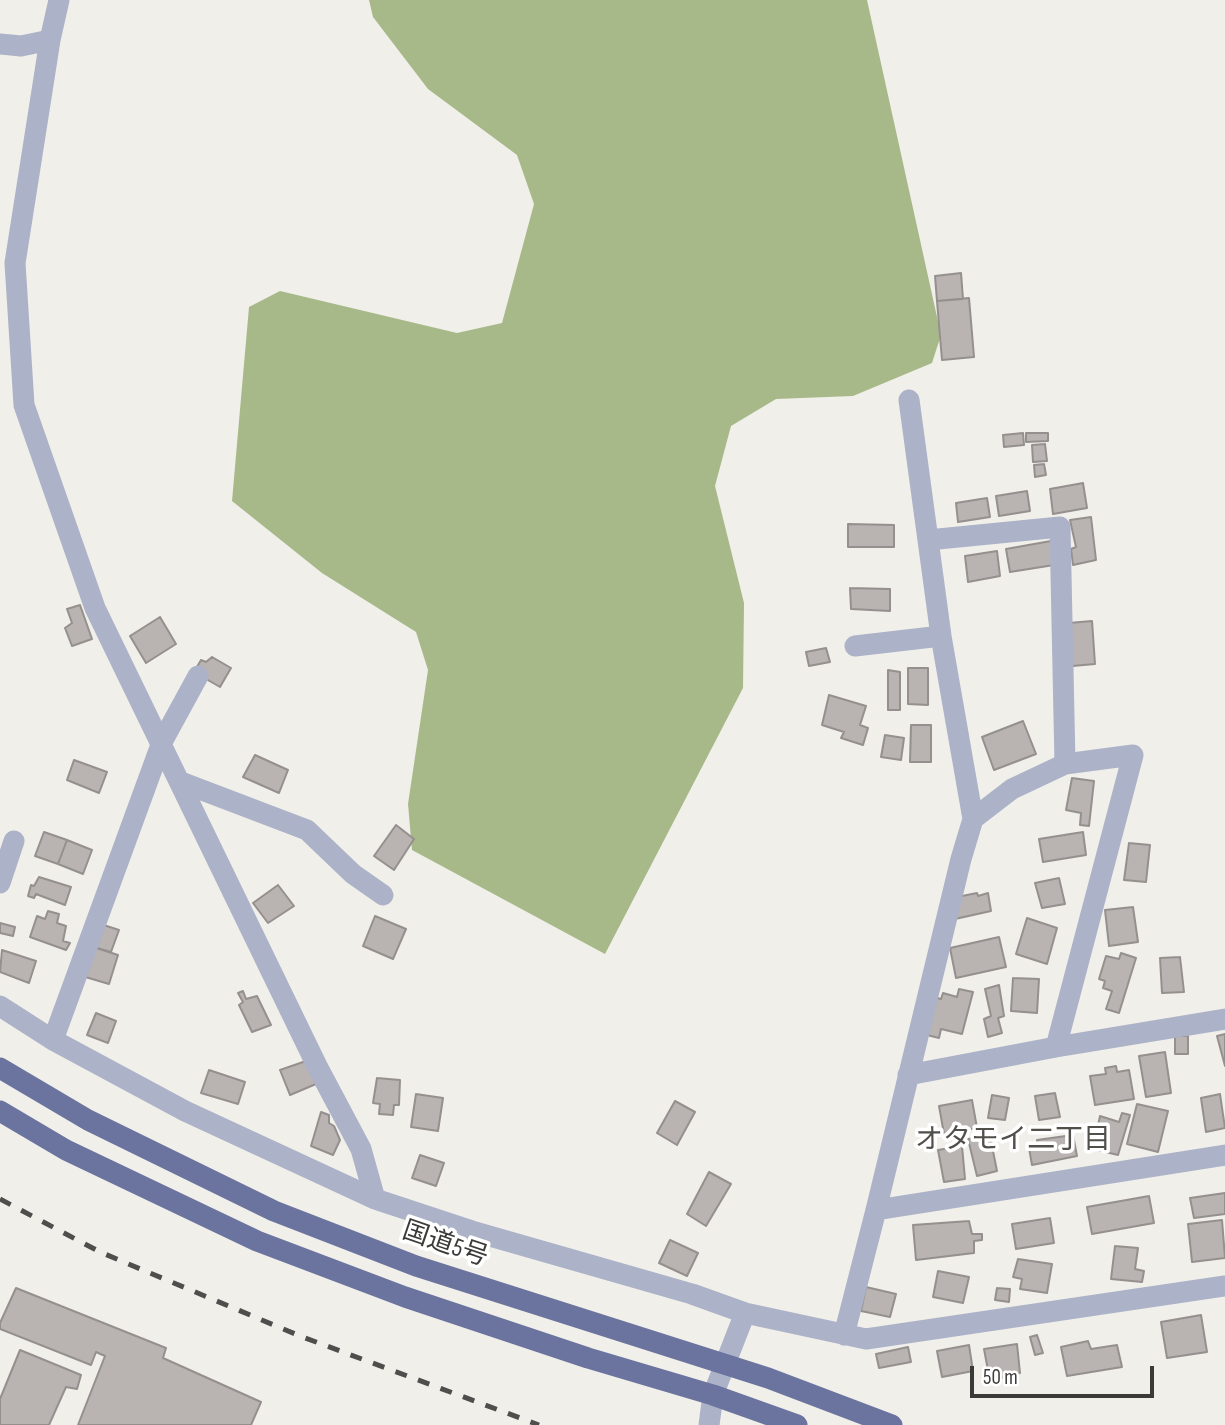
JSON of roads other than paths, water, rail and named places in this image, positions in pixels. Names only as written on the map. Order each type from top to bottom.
[{"type":"highway","name":"国道5号","points":[[0,1068],[88,1120],[274,1212],[416,1266],[768,1378],[892,1425]]},
{"type":"highway","points":[[0,1111],[66,1150],[257,1241],[405,1297],[588,1358],[713,1395],[797,1425]]},
{"type":"street","points":[[59,0],[50,40],[15,263],[24,405],[95,608],[318,1068],[361,1149],[375,1199]]},
{"type":"street","points":[[0,44],[21,46],[50,40]]},
{"type":"street","points":[[844,1335],[973,819],[941,636],[909,400]]},
{"type":"street","points":[[928,540],[1060,527],[1065,764]]},
{"type":"street","points":[[855,646],[941,636]]},
{"type":"street","points":[[53,1040],[162,742],[198,676]]},
{"type":"street","points":[[973,819],[1012,789],[1065,764],[1133,755],[1056,1047]]},
{"type":"street","points":[[181,782],[307,830],[353,874],[383,895]]},
{"type":"street","points":[[0,883],[14,841]]},
{"type":"street","points":[[0,1006],[53,1040],[185,1111],[375,1199],[472,1231],[692,1294],[745,1313],[866,1339],[1225,1286]]},
{"type":"street","points":[[908,1075],[1225,1019]]},
{"type":"street","points":[[876,1210],[1225,1155]]},
{"type":"street","points":[[709,1425],[713,1395],[745,1313]]},
{"type":"railway","points":[[0,1199],[100,1252],[300,1336],[539,1425]]},
{"type":"district","name":"オタモイ二丁目","points":[[1013,1141]]}]
